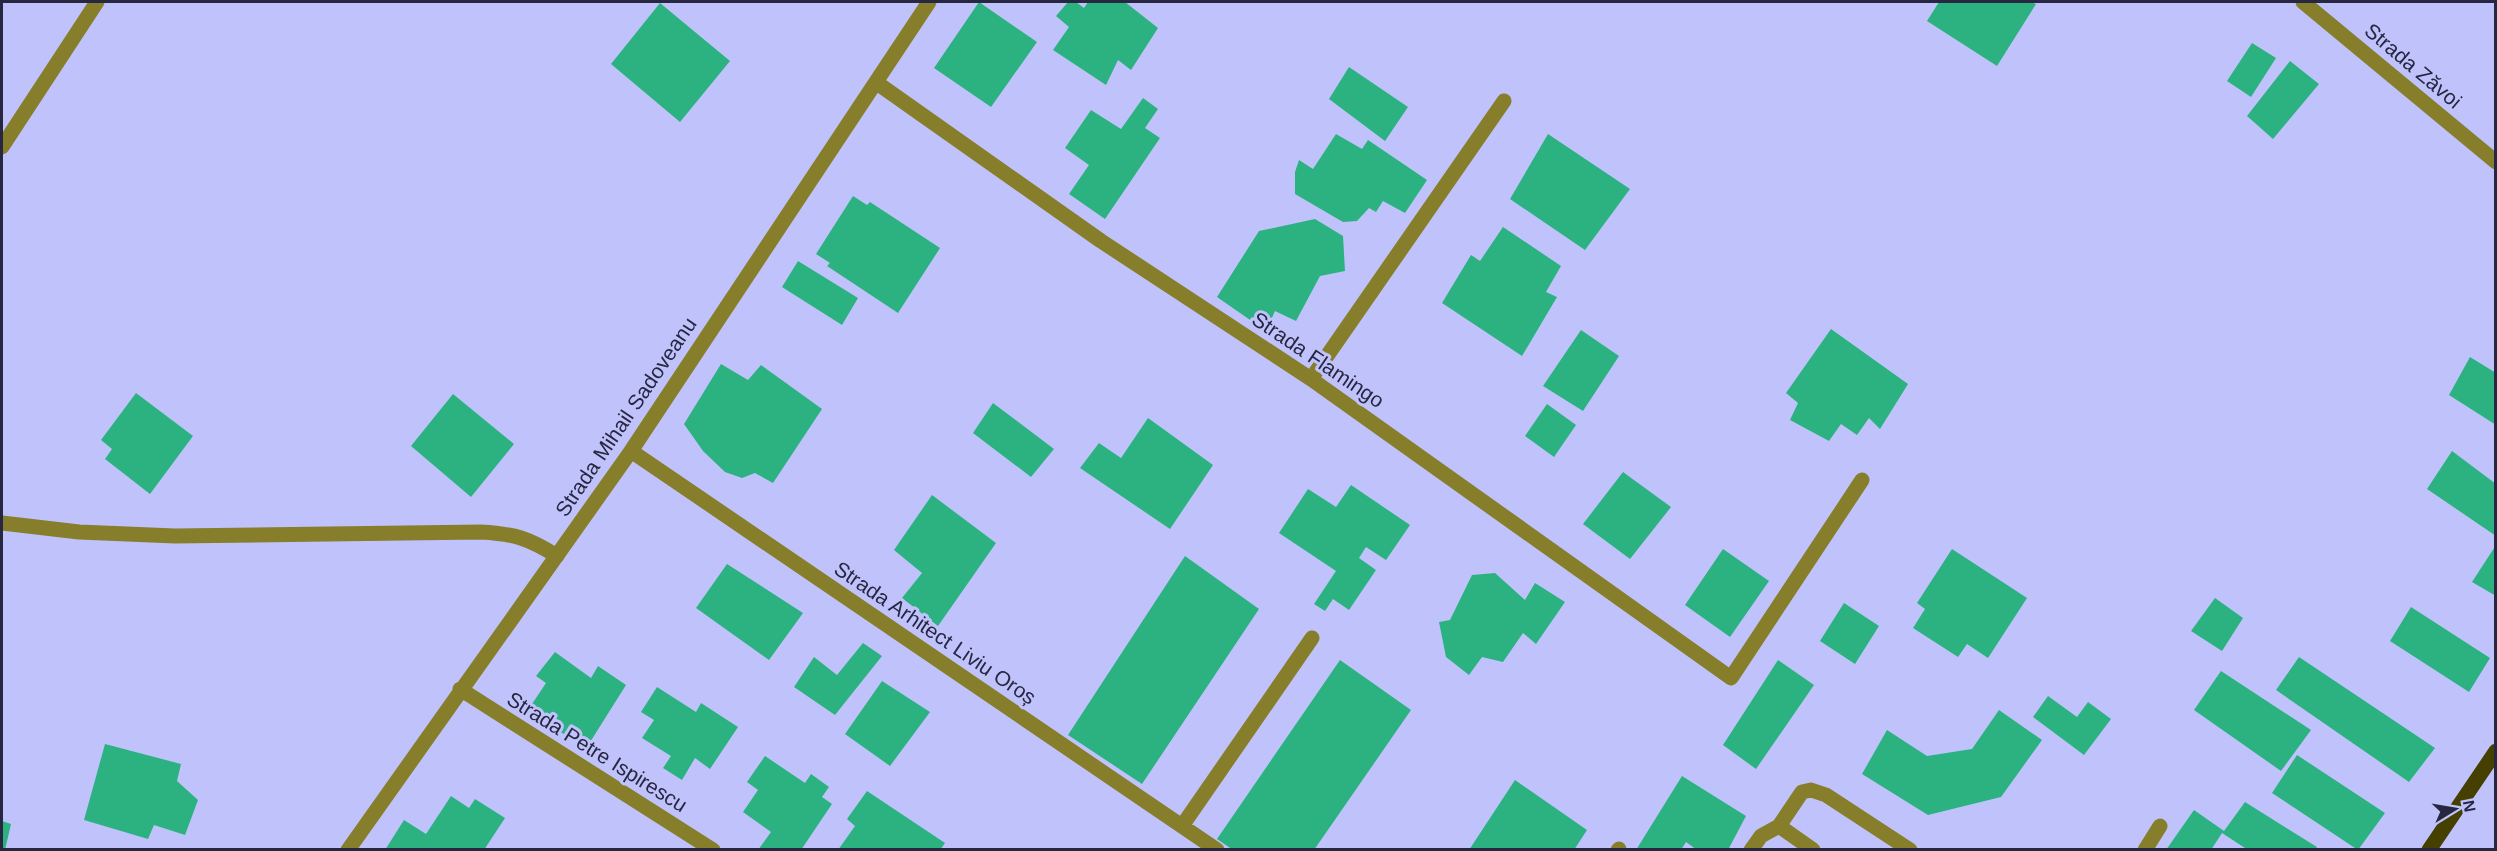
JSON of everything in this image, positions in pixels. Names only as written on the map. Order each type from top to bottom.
[{"type":"main road","points":[[2429,849],[2496,751]]},
{"type":"street","points":[[2,147],[97,2]]},
{"type":"street","name":"Strada Mihail Sadoveanu","points":[[348,849],[631,451],[929,2]]},
{"type":"street","name":"Strada Zăvoi","points":[[2303,2],[2496,162]]},
{"type":"street","name":"Strada Flamingo","points":[[877,83],[1101,241],[1311,380],[1731,678],[1862,480]]},
{"type":"street","points":[[1311,380],[1504,101]]},
{"type":"street","name":"Strada Arhitect Liviu Oroș","points":[[631,451],[1217,849]]},
{"type":"street","points":[[2,523],[79,532],[175,536],[481,532],[508,534],[532,541],[557,556]]},
{"type":"street","points":[[1182,826],[1312,638]]},
{"type":"street","name":"Strada Petre Ispirescu","points":[[460,689],[713,849]]},
{"type":"street","points":[[1751,849],[1761,836],[1779,826],[1802,792],[1811,790],[1826,795],[1910,849]]},
{"type":"street","points":[[1779,826],[1814,849]]},
{"type":"street","points":[[2145,849],[2160,826]]},
{"type":"building","points":[[979,2],[1037,42],[991,107],[934,68]]},
{"type":"building","points":[[1068,2],[1076,2],[1084,8],[1088,2],[1125,2],[1158,28],[1131,70],[1118,60],[1106,85],[1053,50],[1069,27],[1056,16]]},
{"type":"building","points":[[1939,2],[2031,2],[2036,4],[1997,66],[1927,21]]},
{"type":"building","points":[[660,3],[730,61],[680,122],[611,64]]},
{"type":"building","points":[[2252,43],[2276,58],[2251,97],[2227,81]]},
{"type":"building","points":[[2290,61],[2319,84],[2273,139],[2247,116]]},
{"type":"building","points":[[1349,67],[1408,107],[1385,141],[1329,99]]},
{"type":"building","points":[[1143,98],[1158,109],[1145,128],[1160,138],[1105,219],[1069,194],[1089,165],[1065,148],[1091,110],[1121,129]]},
{"type":"building","points":[[1336,134],[1362,149],[1368,140],[1427,180],[1405,213],[1383,201],[1376,212],[1369,208],[1357,221],[1343,222],[1295,194],[1295,172],[1299,160],[1313,169]]},
{"type":"building","points":[[1548,134],[1630,189],[1585,250],[1510,199]]},
{"type":"building","points":[[853,196],[867,205],[870,202],[940,248],[898,313],[827,266],[830,263],[816,254]]},
{"type":"building","points":[[1315,219],[1343,236],[1345,271],[1320,276],[1296,321],[1275,311],[1266,331],[1217,297],[1259,231]]},
{"type":"building","points":[[1503,227],[1561,266],[1546,292],[1557,297],[1522,356],[1442,303],[1471,255],[1480,261]]},
{"type":"building","points":[[798,261],[858,298],[842,325],[782,287]]},
{"type":"building","points":[[1831,329],[1908,384],[1880,429],[1869,418],[1857,435],[1841,424],[1829,441],[1790,420],[1798,403],[1786,393]]},
{"type":"building","points":[[1581,330],[1619,356],[1583,411],[1543,386]]},
{"type":"building","points":[[2470,357],[2496,373],[2496,425],[2449,395]]},
{"type":"building","points":[[721,364],[748,380],[761,365],[822,409],[773,483],[755,473],[742,478],[725,472],[703,451],[684,424]]},
{"type":"building","points":[[136,393],[193,436],[150,494],[105,459],[112,449],[101,440]]},
{"type":"building","points":[[453,394],[514,444],[471,497],[411,446]]},
{"type":"building","points":[[993,403],[1054,449],[1031,477],[973,433]]},
{"type":"building","points":[[1547,404],[1576,425],[1554,457],[1525,436]]},
{"type":"building","points":[[1148,418],[1213,465],[1170,529],[1080,468],[1099,443],[1121,458]]},
{"type":"building","points":[[2452,451],[2496,484],[2496,536],[2427,489]]},
{"type":"building","points":[[1623,472],[1671,507],[1630,559],[1583,524]]},
{"type":"building","points":[[1351,485],[1410,525],[1386,560],[1366,547],[1359,558],[1376,570],[1349,610],[1333,599],[1325,611],[1314,604],[1336,571],[1279,533],[1308,489],[1336,507]]},
{"type":"building","points":[[932,495],[996,543],[938,626],[902,598],[922,573],[894,550]]},
{"type":"building","points":[[2496,545],[2496,596],[2472,582]]},
{"type":"building","points":[[1723,549],[1769,581],[1730,637],[1685,605]]},
{"type":"building","points":[[1952,549],[2027,598],[1988,658],[1967,644],[1958,657],[1913,628],[1925,609],[1917,603]]},
{"type":"building","points":[[1185,556],[1259,609],[1142,784],[1068,735]]},
{"type":"building","points":[[727,564],[803,613],[769,660],[696,608]]},
{"type":"building","points":[[1495,573],[1525,600],[1535,583],[1565,602],[1536,644],[1523,633],[1503,662],[1482,657],[1469,675],[1446,657],[1439,622],[1450,620],[1472,575]]},
{"type":"building","points":[[2215,598],[2243,618],[2222,651],[2191,631]]},
{"type":"building","points":[[1844,603],[1879,626],[1855,664],[1820,641]]},
{"type":"building","points":[[2411,607],[2490,658],[2469,692],[2390,641]]},
{"type":"building","points":[[863,643],[882,656],[835,715],[794,687],[814,657],[837,675]]},
{"type":"building","points":[[555,652],[591,678],[598,666],[626,685],[587,747],[546,724],[550,717],[532,704],[546,683],[536,676]]},
{"type":"building","points":[[2299,657],[2435,748],[2409,782],[2276,690]]},
{"type":"building","points":[[1340,660],[1411,710],[1314,850],[1233,850],[1217,839]]},
{"type":"building","points":[[1778,660],[1814,685],[1756,769],[1723,745]]},
{"type":"building","points":[[2221,671],[2311,730],[2281,771],[2194,710]]},
{"type":"building","points":[[882,681],[930,712],[890,766],[845,734]]},
{"type":"building","points":[[657,687],[696,712],[701,703],[738,727],[710,769],[695,758],[682,780],[663,768],[671,756],[642,738],[654,720],[641,712]]},
{"type":"building","points":[[2048,696],[2077,717],[2088,702],[2111,719],[2084,755],[2033,717]]},
{"type":"building","points":[[1999,710],[2042,740],[2001,797],[1928,815],[1862,774],[1887,730],[1927,756],[1972,749]]},
{"type":"building","points":[[105,744],[181,764],[177,781],[198,800],[185,835],[154,825],[148,839],[84,820]]},
{"type":"building","points":[[2297,755],[2385,813],[2358,850],[2272,793]]},
{"type":"building","points":[[765,756],[805,783],[811,774],[829,787],[822,797],[832,804],[801,850],[758,850],[771,832],[743,812],[758,790],[747,782]]},
{"type":"building","points":[[1682,776],[1746,816],[1728,850],[1697,850],[1686,842],[1681,850],[1636,850]]},
{"type":"building","points":[[1515,780],[1587,830],[1574,850],[1469,850]]},
{"type":"building","points":[[867,791],[945,843],[940,850],[838,850],[855,826],[847,819]]},
{"type":"building","points":[[451,796],[469,808],[475,799],[505,818],[484,850],[385,850],[404,820],[426,834]]},
{"type":"building","points":[[2245,802],[2317,847],[2315,850],[2248,850],[2222,833],[2211,850],[2166,850],[2194,810],[2224,831]]},
{"type":"building","points":[[2,821],[11,824],[5,850],[2,850]]}]
